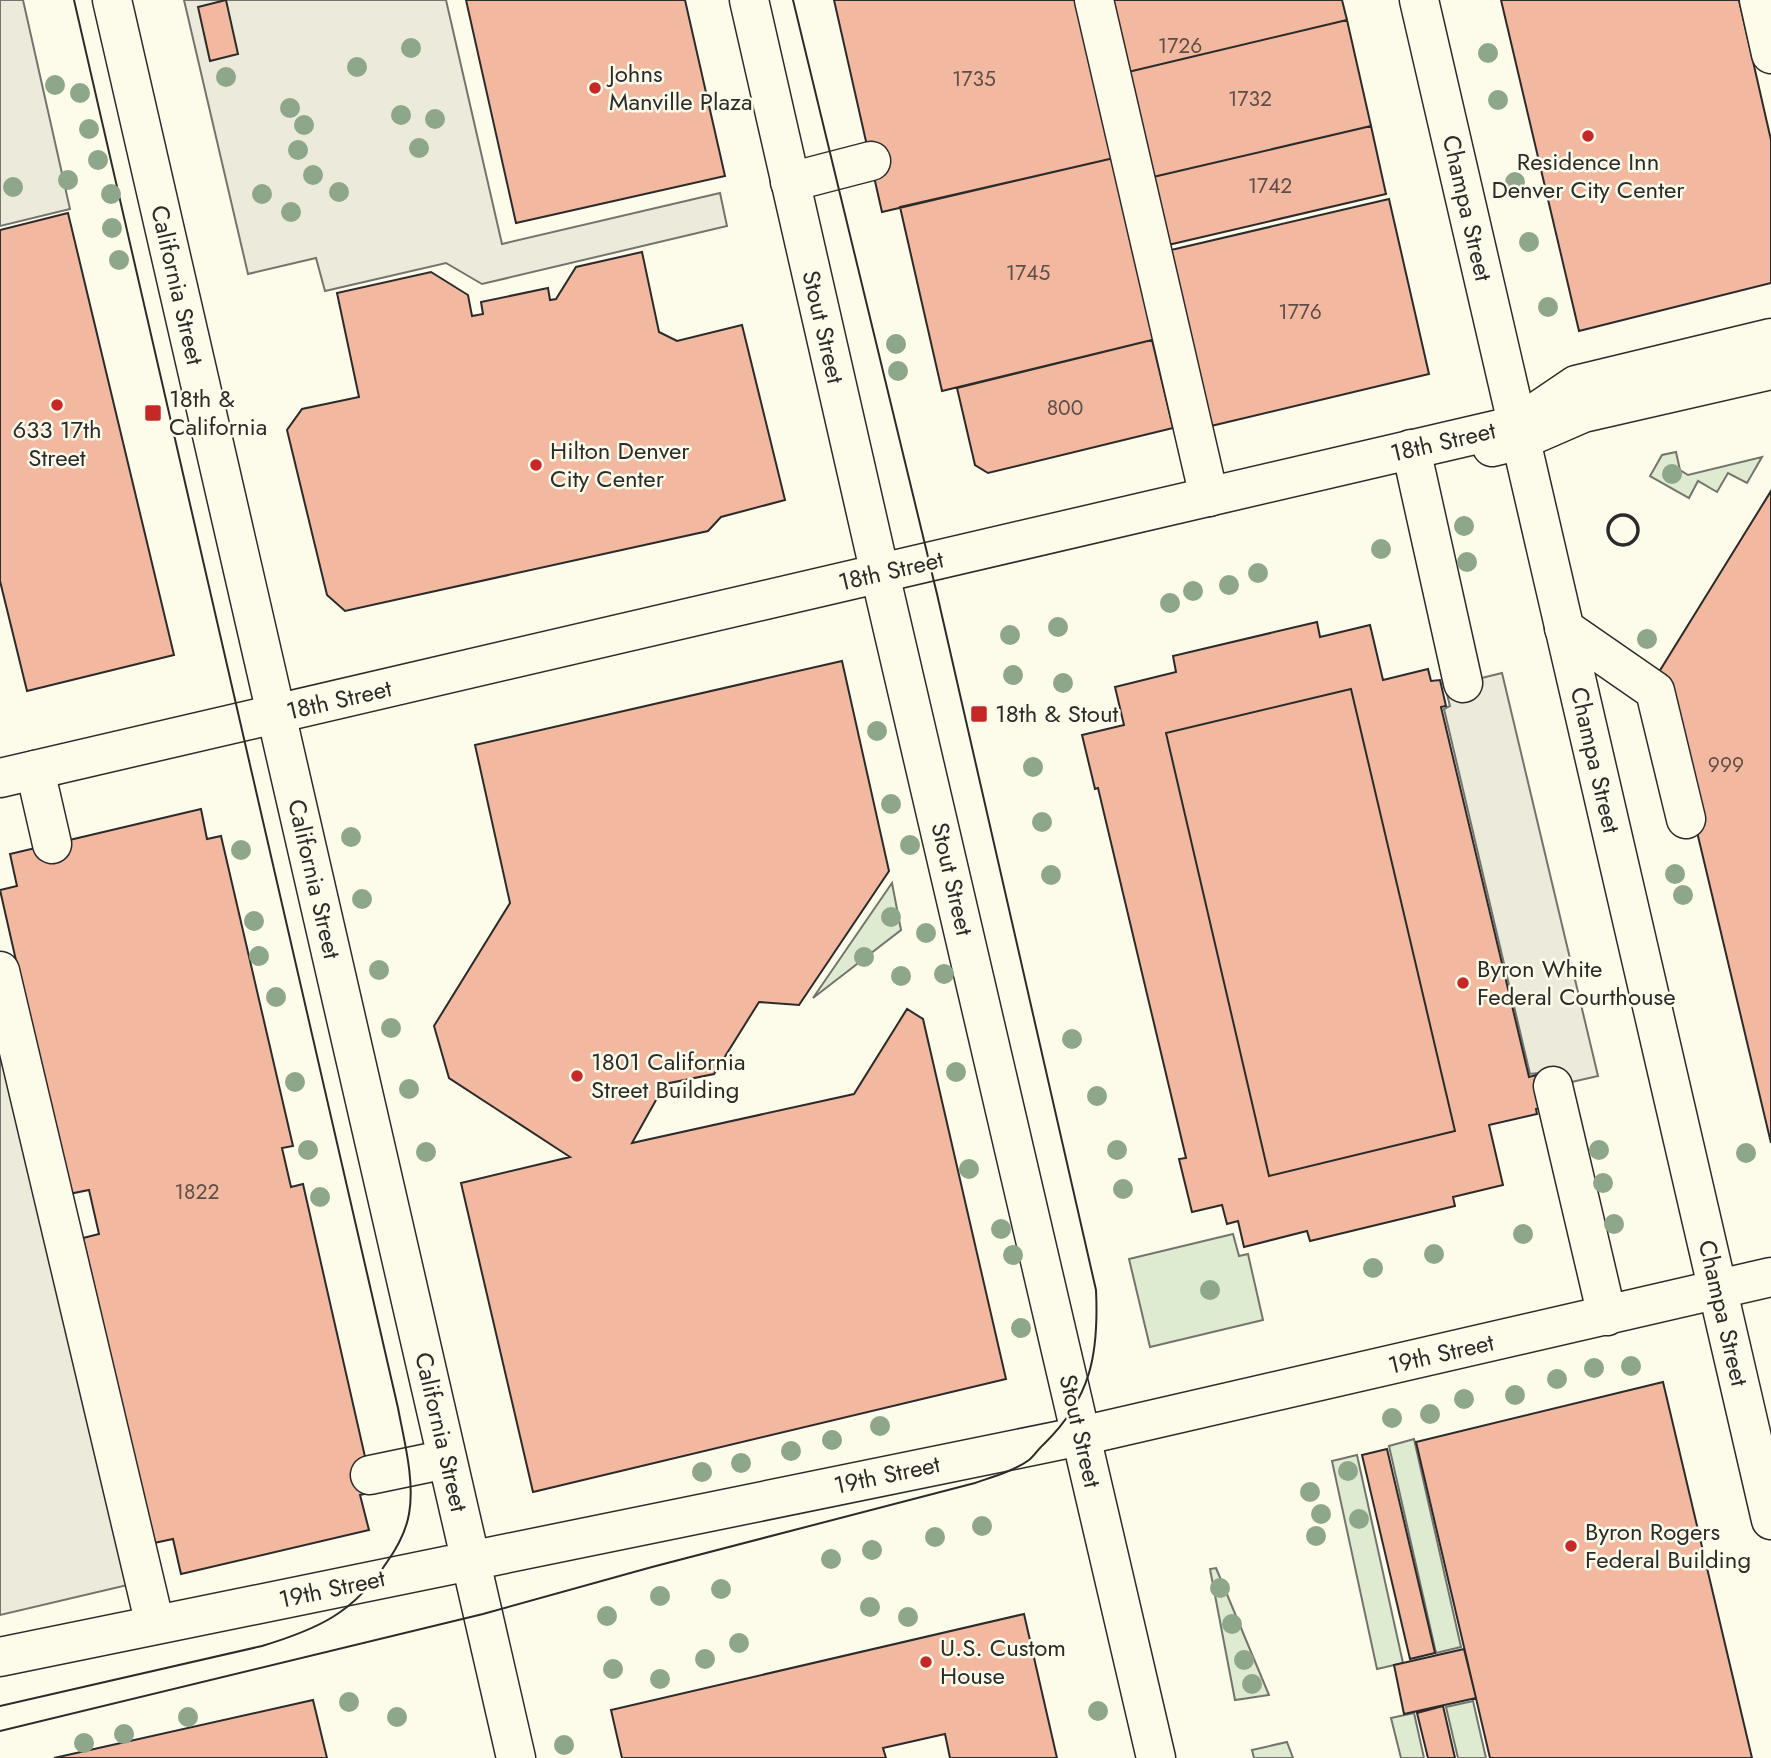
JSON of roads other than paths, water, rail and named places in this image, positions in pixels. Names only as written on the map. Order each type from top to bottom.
[{"type":"main road","name":"California Street","points":[[112,0],[516,1758]]},
{"type":"main road","name":"Stout Street","points":[[749,0],[1156,1758]]},
{"type":"main road","points":[[1094,0],[1209,497]]},
{"type":"main road","name":"Champa Street","points":[[1419,0],[1771,1520]]},
{"type":"main road","points":[[1759,0],[1771,54]]},
{"type":"main road","points":[[790,182],[871,161]]},
{"type":"main road","name":"18th Street","points":[[0,793],[25,777],[882,582],[1209,497],[1519,433],[1576,385],[1771,338]]},
{"type":"main road","points":[[1519,433],[1583,413],[1771,370]]},
{"type":"main road","points":[[882,582],[1413,457],[1463,683]]},
{"type":"main road","points":[[1564,628],[1655,691],[1686,819]]},
{"type":"main road","points":[[25,777],[52,844]]},
{"type":"main road","points":[[0,971],[155,1625]]},
{"type":"main road","points":[[1553,1086],[1607,1316]]},
{"type":"main road","name":"19th Street","points":[[0,1657],[1081,1436],[1771,1278]]},
{"type":"main road","points":[[370,1475],[447,1460]]},
{"type":"tram line","points":[[0,1706],[262,1646],[301,1633],[333,1617],[361,1594],[391,1557],[408,1520],[411,1488],[398,1408],[74,0]]},
{"type":"tram line","points":[[0,1731],[483,1614],[975,1483],[1010,1471],[1029,1460],[1060,1427],[1082,1392],[1089,1374],[1096,1335],[1096,1290],[937,594],[793,0]]},
{"type":"place","name":"Johns Manville Plaza","points":[[595,88]]},
{"type":"place","name":"Residence Inn Denver City Center","points":[[1588,136]]},
{"type":"place","name":"633 17th Street","points":[[57,405]]},
{"type":"place","name":"18th & California","points":[[153,413]]},
{"type":"place","name":"Hilton Denver City Center","points":[[536,465]]},
{"type":"place","name":"18th & Stout","points":[[979,714]]},
{"type":"place","name":"Byron White Federal Courthouse","points":[[1463,983]]},
{"type":"place","name":"1801 California Street Building","points":[[577,1076]]},
{"type":"place","name":"Byron Rogers Federal Building","points":[[1571,1546]]},
{"type":"place","name":"U.S. Custom House","points":[[926,1662]]}]
